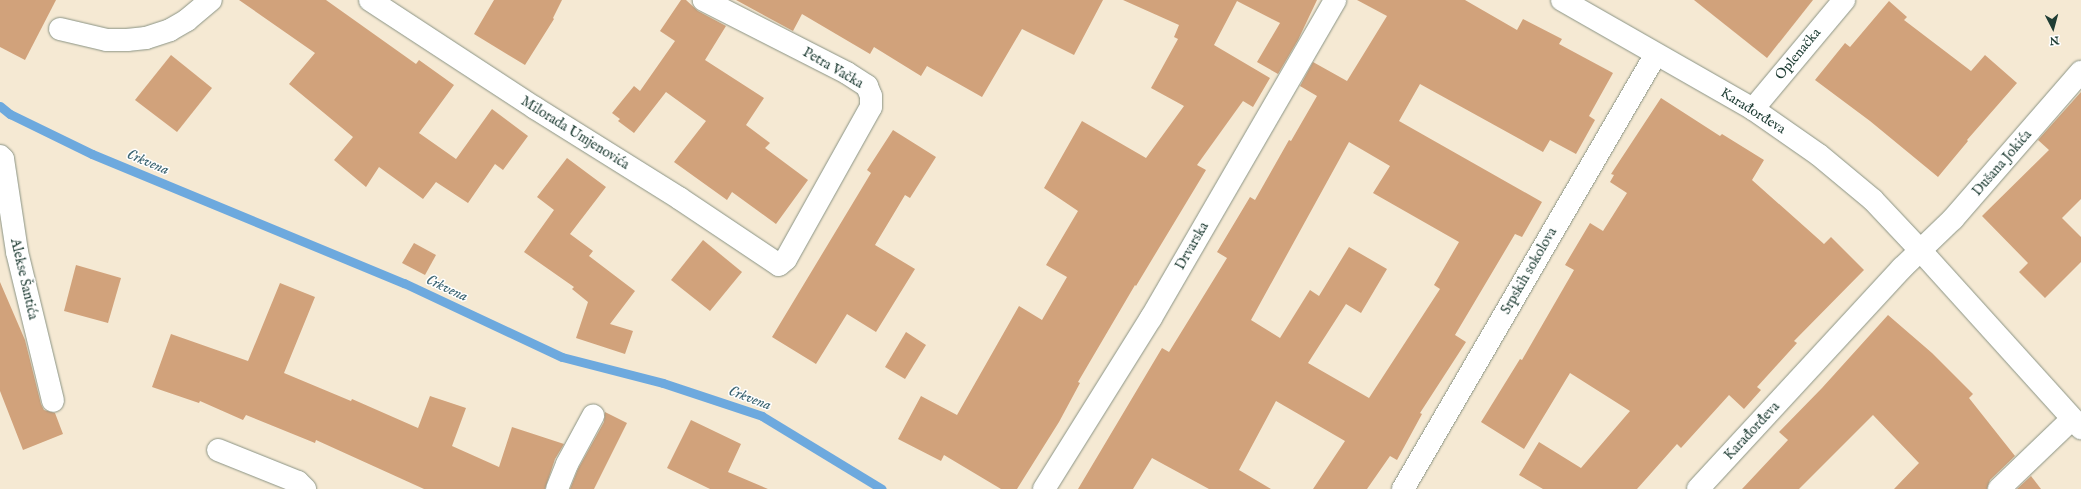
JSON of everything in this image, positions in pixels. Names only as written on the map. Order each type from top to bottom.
[{"type":"street","points":[[60,29],[107,40],[146,38],[170,30],[187,20],[211,0]]},
{"type":"street","name":"Milorada Umjenovića","points":[[370,0],[535,108],[679,198],[779,265]]},
{"type":"street","name":"Petra Vačka","points":[[704,0],[847,73],[867,86],[872,96],[871,107],[789,253],[779,265]]},
{"type":"street","name":"Drvarska","points":[[1044,489],[1151,318],[1335,0]]},
{"type":"street","name":"Karađorđeva","points":[[1562,0],[1753,109],[1819,155],[1873,200],[2077,424]]},
{"type":"street","name":"Oplenačka","points":[[1753,109],[1844,0]]},
{"type":"street","name":"Srpskih sokolova","points":[[1403,489],[1656,54]]},
{"type":"street","name":"Dušana Jokića","points":[[1921,251],[1953,219],[2081,72]]},
{"type":"street","name":"Alekse Šantića","points":[[0,156],[3,159],[17,252],[53,401]]},
{"type":"street","name":"Karađorđeva","points":[[1698,489],[1902,268],[1921,251]]},
{"type":"street","points":[[557,489],[567,464],[592,416]]},
{"type":"street","points":[[1999,489],[2077,424]]},
{"type":"street","points":[[218,450],[298,482],[305,489]]},
{"type":"building","points":[[0,0],[56,0],[25,60],[0,47]]},
{"type":"building","points":[[239,0],[326,0],[416,64],[419,60],[454,85],[419,133],[456,159],[492,109],[528,136],[503,170],[495,164],[468,203],[436,182],[423,199],[379,167],[366,187],[334,160],[353,137],[289,84],[315,53]]},
{"type":"building","points":[[494,0],[562,0],[553,18],[554,19],[525,65],[474,34]]},
{"type":"building","points":[[681,0],[686,0],[698,11],[726,26],[705,60],[764,98],[746,125],[770,143],[765,148],[808,180],[776,224],[732,192],[727,200],[674,162],[706,121],[666,92],[634,133],[618,121],[620,119],[612,113],[634,86],[640,91],[675,41],[660,31]]},
{"type":"building","points":[[736,0],[1103,0],[1074,55],[1022,29],[982,97],[927,66],[921,76],[874,47],[870,54],[802,14],[793,31]]},
{"type":"building","points":[[1123,0],[1317,0],[1298,40],[1278,74],[1257,62],[1280,23],[1237,1],[1214,45],[1270,78],[1253,107],[1243,101],[1197,165],[1206,170],[1136,286],[1135,285],[1078,382],[1080,383],[1059,422],[1017,489],[1001,489],[944,455],[941,461],[898,439],[921,396],[957,415],[1019,306],[1042,320],[1067,277],[1046,265],[1078,211],[1044,188],[1082,121],[1146,158],[1184,106],[1151,88],[1178,39],[1174,37],[1179,25]]},
{"type":"building","points":[[1357,0],[1465,0],[1517,30],[1523,19],[1562,39],[1559,44],[1613,73],[1589,116],[1595,120],[1576,154],[1550,140],[1543,152],[1420,84],[1399,121],[1542,202],[1522,237],[1515,234],[1455,335],[1466,342],[1420,413],[1422,414],[1397,460],[1390,456],[1367,489],[1313,489],[1345,441],[1276,401],[1239,470],[1271,489],[1209,489],[1152,458],[1133,489],[1078,489],[1162,348],[1169,352],[1227,258],[1217,252],[1250,197],[1255,200],[1289,140],[1291,141],[1317,96],[1300,86],[1313,62],[1347,81],[1387,16]],"holes":[[[1349,142],[1390,166],[1373,193],[1459,242],[1434,285],[1440,289],[1369,398],[1308,363],[1346,304],[1361,313],[1387,269],[1349,247],[1319,296],[1310,290],[1280,338],[1251,320]]]},
{"type":"building","points":[[1694,0],[1813,0],[1767,58]]},
{"type":"building","points":[[1889,1],[1907,17],[1904,20],[1971,71],[1985,55],[2017,83],[1967,140],[1968,141],[1938,177],[1870,121],[1815,80],[1845,43],[1850,47]]},
{"type":"building","points":[[171,55],[212,88],[177,132],[135,100]]},
{"type":"building","points":[[2081,92],[2081,199],[2062,218],[2081,237],[2081,262],[2045,298],[2019,272],[2028,263],[1982,216],[2049,150],[2038,140]]},
{"type":"building","points":[[1661,98],[1720,136],[1722,134],[1764,160],[1752,180],[1824,244],[1831,237],[1864,270],[1794,341],[1797,343],[1757,387],[1761,390],[1744,409],[1729,395],[1681,448],[1677,444],[1637,489],[1543,489],[1519,475],[1539,442],[1581,468],[1630,411],[1570,373],[1524,449],[1481,422],[1520,359],[1522,360],[1574,270],[1565,265],[1590,223],[1603,231],[1627,193],[1610,182],[1614,175],[1611,174]]},
{"type":"building","points":[[893,130],[936,157],[910,198],[905,195],[875,245],[915,269],[876,332],[847,314],[816,364],[772,337],[871,173],[867,170]]},
{"type":"building","points":[[567,158],[606,187],[570,234],[593,251],[589,256],[635,291],[610,324],[633,331],[625,354],[576,338],[588,302],[572,289],[574,287],[524,252],[554,210],[537,197]]},
{"type":"building","points":[[703,240],[742,272],[710,311],[671,280]]},
{"type":"building","points":[[414,243],[436,255],[425,275],[402,263]]},
{"type":"building","points":[[76,265],[121,278],[108,323],[64,311]]},
{"type":"building","points":[[0,282],[25,340],[41,404],[44,410],[55,413],[63,434],[23,450],[0,391]]},
{"type":"building","points":[[280,283],[315,297],[284,373],[351,401],[352,399],[418,428],[430,396],[466,408],[452,446],[499,467],[512,427],[564,444],[555,459],[545,489],[424,489],[316,440],[315,443],[246,415],[243,420],[200,401],[199,403],[152,387],[171,334],[248,361]]},
{"type":"building","points":[[1888,315],[1932,353],[1973,394],[1969,398],[2015,456],[1990,480],[1987,489],[1894,489],[1919,463],[1873,415],[1799,489],[1742,489],[1788,440],[1779,432],[1822,388]]},
{"type":"building","points":[[906,332],[926,345],[905,379],[885,367]]},
{"type":"building","points":[[605,412],[627,423],[594,489],[570,489],[578,469],[604,422]]},
{"type":"building","points":[[691,420],[741,444],[728,472],[768,489],[710,489],[667,468]]},
{"type":"building","points":[[2031,476],[2041,489],[2017,489]]},
{"type":"waterway","name":"Crkvena","points":[[0,106],[10,114],[92,154],[404,283],[562,357],[663,383],[762,416],[882,489]]}]
